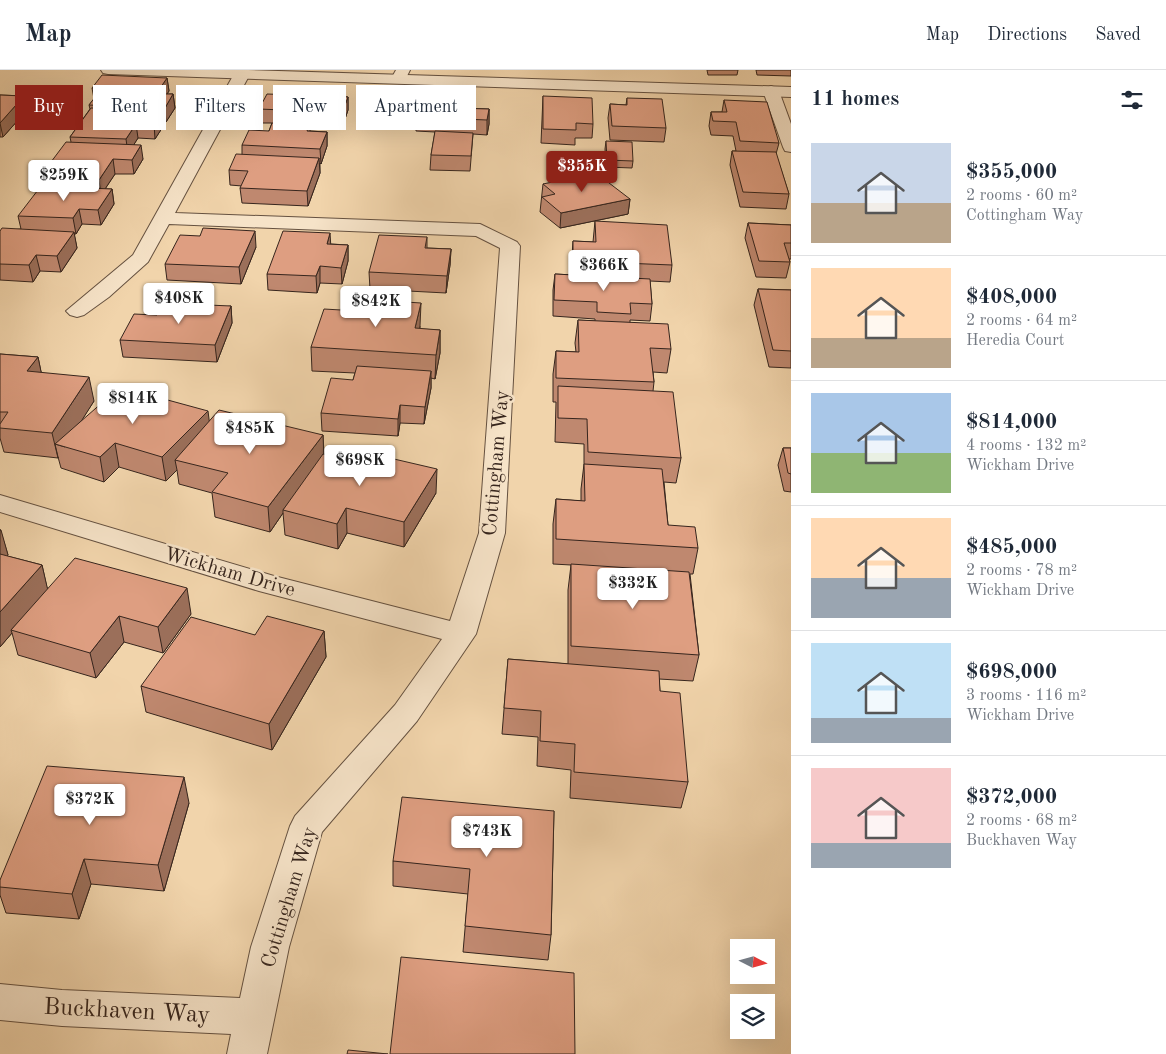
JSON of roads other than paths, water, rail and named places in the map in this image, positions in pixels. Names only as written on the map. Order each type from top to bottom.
[{"type":"street","points":[[108,70],[242,74],[401,74],[791,92]]},
{"type":"street","points":[[77,311],[102,293],[141,258],[242,74]]},
{"type":"street","points":[[771,91],[791,147]]},
{"type":"street","name":"Cottingham Way","points":[[164,218],[480,230],[510,246],[492,533],[461,634],[406,713],[307,826],[270,947],[247,1054]]},
{"type":"street","name":"Wickham Drive","points":[[0,503],[269,584],[461,634]]},
{"type":"street","name":"Buckhaven Way","points":[[0,1002],[62,1008],[254,1017]]}]
